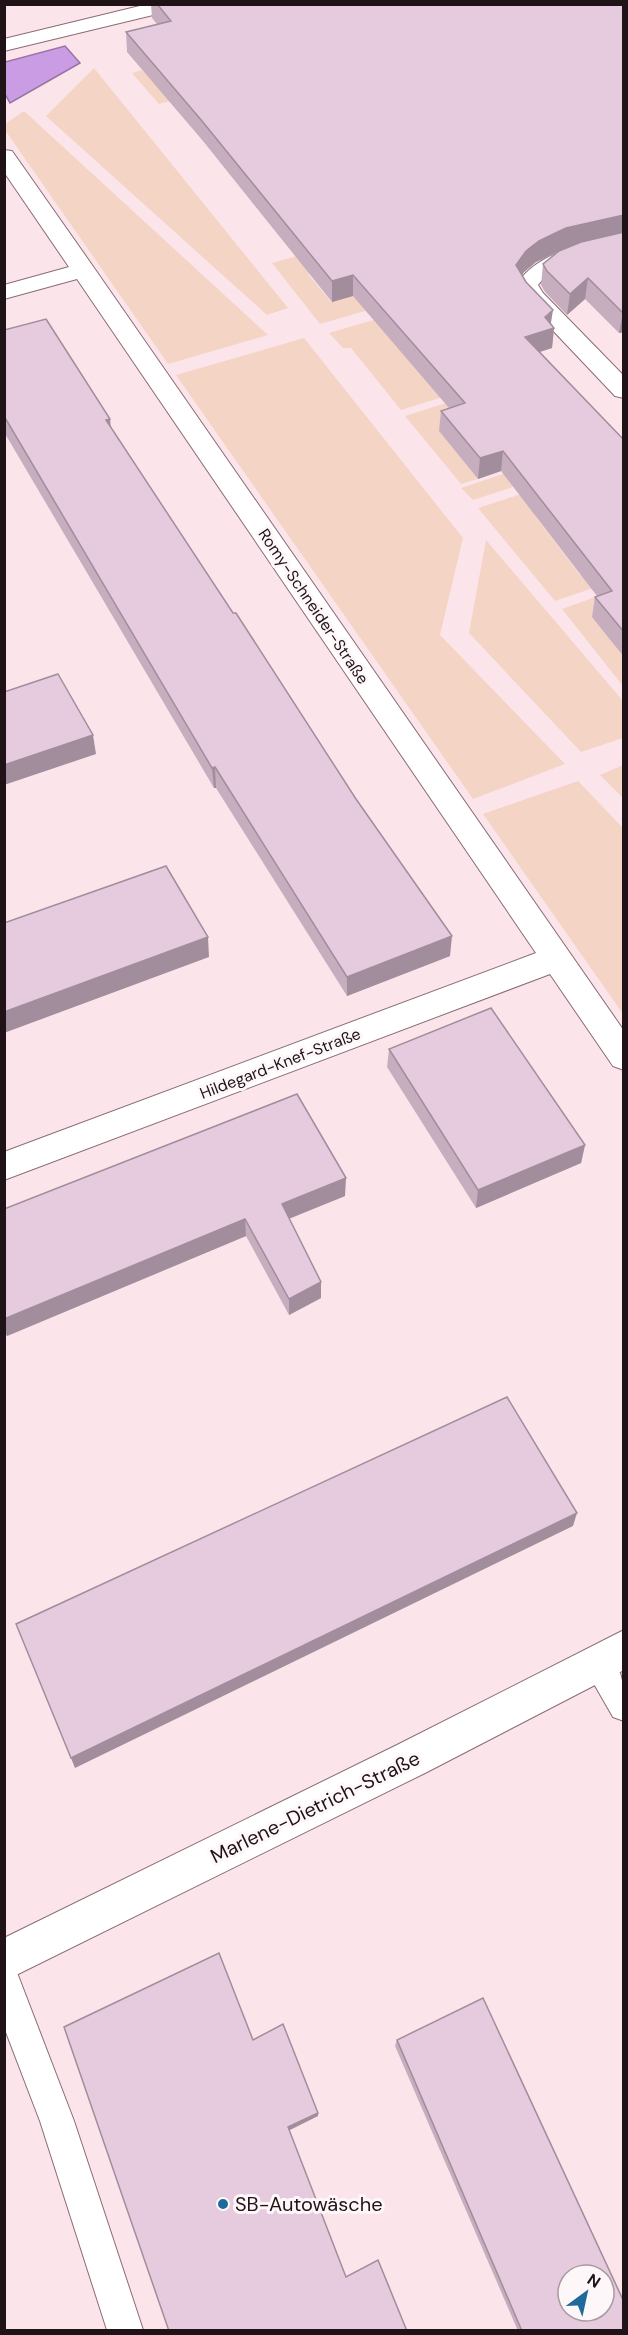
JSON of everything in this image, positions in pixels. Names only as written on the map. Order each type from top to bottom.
[{"type":"street","points":[[4,45],[175,4]]},
{"type":"street","name":"Romy-Schneider-Straße","points":[[4,156],[624,1058]]},
{"type":"street","points":[[624,243],[545,265],[532,274],[527,285],[533,296],[624,391]]},
{"type":"street","points":[[4,292],[84,270]]},
{"type":"street","name":"Hildegard-Knef-Straße","points":[[4,1166],[555,959]]},
{"type":"street","name":"Marlene-Dietrich-Straße","points":[[4,1960],[411,1759],[610,1656]]},
{"type":"lane","points":[[610,1656],[624,1706]]},
{"type":"lane","points":[[4,1982],[57,2121],[125,2331]]},
{"type":"shaded area","points":[[65,46],[80,63],[10,103],[5,94],[5,62]]},
{"type":"shaded area","points":[[94,68],[288,308],[267,315],[46,116]]},
{"type":"shaded area","points":[[142,70],[163,93],[221,87],[159,104],[132,73]]},
{"type":"shaded area","points":[[24,111],[268,335],[168,364],[5,130],[5,124]]},
{"type":"shaded area","points":[[329,247],[343,263],[308,274],[331,302],[421,277],[479,278],[320,324],[272,263]]},
{"type":"shaded area","points":[[486,287],[530,370],[401,410],[351,348],[343,348],[329,333]]},
{"type":"shaded area","points":[[304,338],[463,538],[440,635],[565,764],[473,799],[176,375]]},
{"type":"shaded area","points":[[539,374],[440,432],[478,479],[461,484],[405,416]]},
{"type":"shaded area","points":[[619,435],[623,451],[473,500],[461,488]]},
{"type":"shaded area","points":[[623,461],[535,516],[580,575],[623,562],[623,578],[555,601],[478,508]]},
{"type":"shaded area","points":[[486,540],[623,701],[623,738],[581,752],[469,633]]},
{"type":"shaded area","points":[[623,587],[623,686],[562,609]]},
{"type":"shaded area","points":[[623,765],[623,798],[600,775]]},
{"type":"shaded area","points":[[578,781],[623,828],[623,1014],[483,814]]},
{"type":"building","points":[[157,4],[624,4],[624,215],[566,228],[539,241],[526,251],[516,265],[526,282],[553,310],[545,317],[554,328],[525,337],[624,440],[624,632],[595,597],[612,591],[503,451],[480,458],[441,411],[465,403],[353,275],[332,281],[202,121],[126,32],[171,21]]},
{"type":"building","points":[[624,232],[623,313],[588,278],[570,294],[543,264],[559,251],[581,242]]},
{"type":"building","points":[[46,319],[110,419],[106,420],[233,613],[236,613],[356,799],[452,936],[347,977],[215,767],[212,768],[4,416],[4,330]]},
{"type":"building","points":[[58,674],[93,735],[4,765],[4,692]]},
{"type":"building","points":[[166,866],[208,937],[4,1012],[4,923]]},
{"type":"building","points":[[491,1008],[585,1145],[478,1190],[389,1049]]},
{"type":"building","points":[[297,1094],[346,1178],[282,1204],[321,1282],[289,1299],[245,1219],[4,1319],[4,1209]]},
{"type":"building","points":[[507,1397],[577,1513],[71,1758],[16,1624]]},
{"type":"building","name":"SB-Autowäsche","points":[[219,1953],[253,2040],[283,2024],[318,2113],[288,2127],[346,2277],[378,2260],[407,2331],[169,2331],[64,2027]]},
{"type":"building","points":[[483,1998],[606,2263],[556,2263],[556,2323],[616,2323],[616,2285],[624,2302],[624,2331],[522,2331],[397,2040]]},
{"type":"place","name":"SB-Autowäsche","points":[[223,2204]]}]
